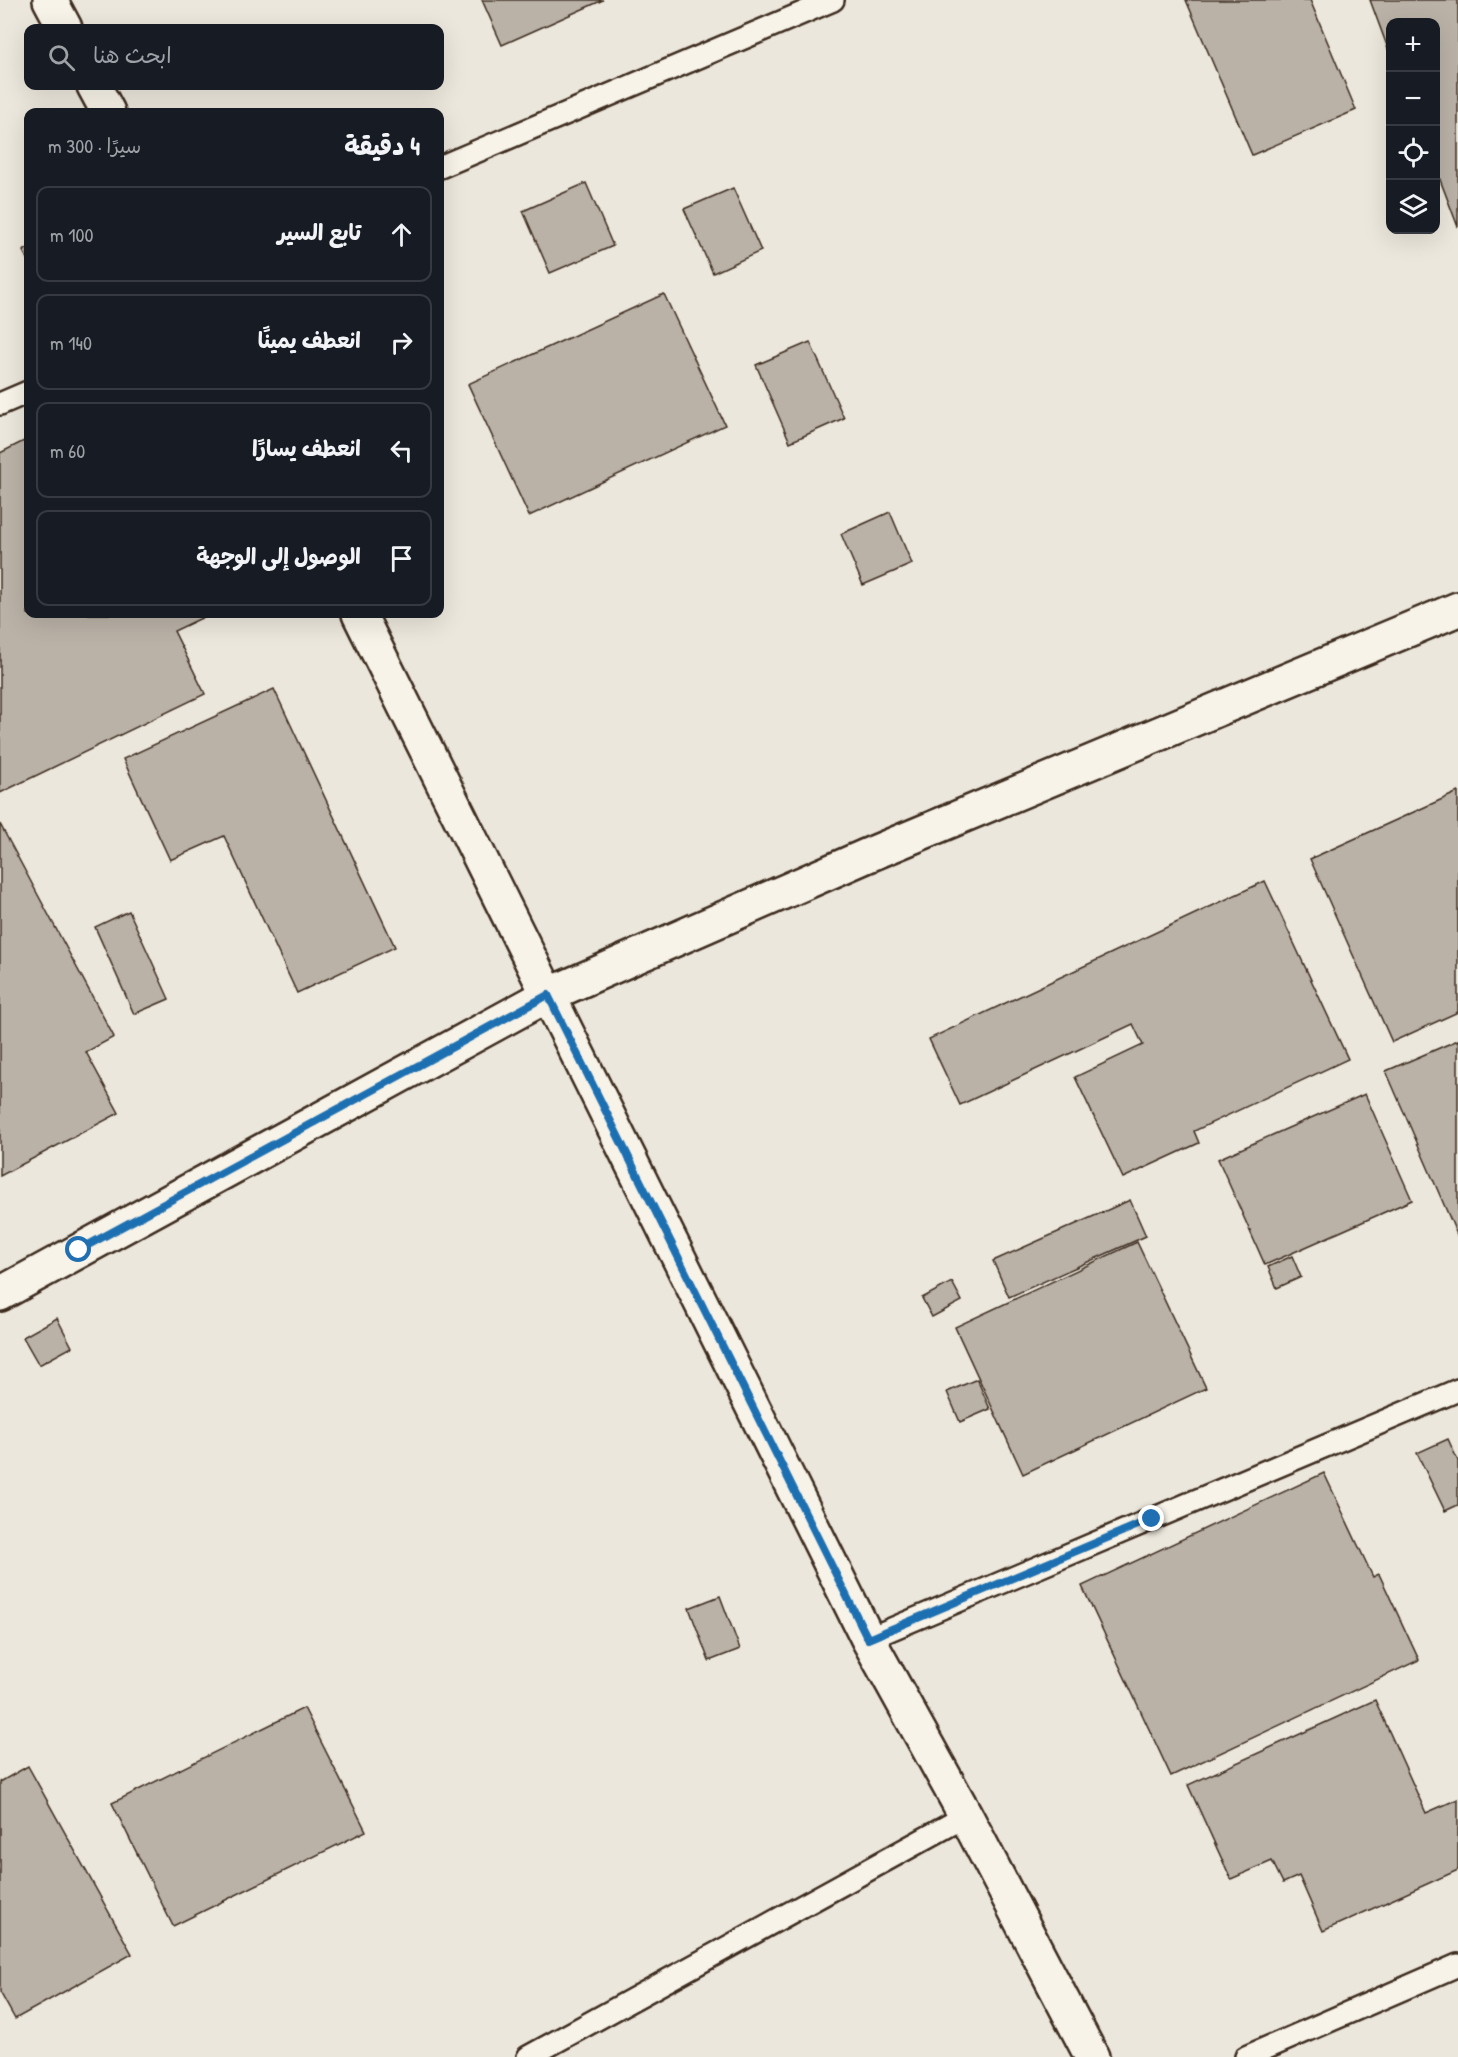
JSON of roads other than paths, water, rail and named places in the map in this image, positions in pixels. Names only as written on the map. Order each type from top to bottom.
[{"type":"street","points":[[50,0],[63,24]]},
{"type":"street","points":[[96,90],[106,108]]},
{"type":"street","points":[[0,1294],[548,995],[866,856],[1458,609]]},
{"type":"street","points":[[361,618],[868,1639],[966,1816],[1092,2057]]},
{"type":"lane","points":[[444,165],[833,0]]},
{"type":"lane","points":[[0,404],[24,394]]},
{"type":"lane","points":[[868,1639],[1458,1390]]},
{"type":"lane","points":[[528,2057],[966,1816]]},
{"type":"lane","points":[[1246,2057],[1458,1965]]}]
